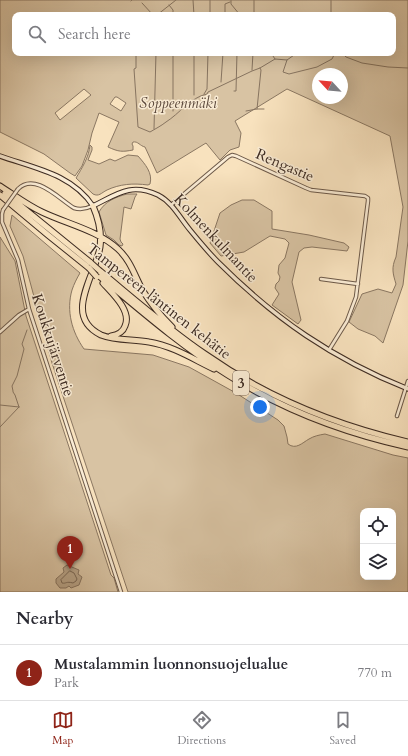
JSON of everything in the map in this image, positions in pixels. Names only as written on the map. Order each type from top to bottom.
[{"type":"highway","points":[[0,187],[40,211],[101,237],[115,246],[124,255],[152,305],[185,340]]},
{"type":"highway","name":"Tampereen läntinen kehätie","points":[[0,187],[98,274],[180,342],[228,375],[277,402],[330,425],[361,435],[408,447]]},
{"type":"highway","name":"Tampereen läntinen kehätie","points":[[0,195],[48,235],[90,266]]},
{"type":"highway","points":[[93,206],[99,223],[101,237],[99,255],[84,296],[82,307],[84,316],[90,326],[97,332],[108,337],[149,342],[167,347],[228,375]]},
{"type":"highway","points":[[98,274],[120,304],[127,318],[126,324],[122,331],[108,337]]},
{"type":"highway","name":"Tampereen läntinen kehätie","points":[[98,274],[209,357],[262,389],[333,421],[363,431],[408,442]]},
{"type":"street","name":"Rengastie","points":[[172,205],[232,155],[311,190],[365,196],[368,198],[356,297],[350,315],[329,351]]},
{"type":"street","points":[[0,156],[50,173],[65,180],[84,194],[93,206]]},
{"type":"street","name":"Koukkujärventie","points":[[93,206],[77,209],[36,183],[25,184],[18,190],[2,212],[2,222],[18,260],[29,309],[121,592]]},
{"type":"street","name":"Kolmenkulmantie","points":[[93,206],[117,193],[129,190],[148,191],[157,195],[172,205],[201,244],[217,261],[242,285],[286,322],[329,351],[373,374],[407,388]]},
{"type":"street","points":[[321,279],[358,284]]},
{"type":"street","points":[[0,332],[19,315],[29,309]]},
{"type":"street","points":[[397,416],[408,381]]},
{"type":"green space","name":"Soppeenmäki","points":[[0,0],[408,0],[408,241],[403,285],[383,343],[375,336],[358,329],[349,322],[362,294],[378,289],[392,293],[396,284],[393,268],[403,207],[390,136],[320,104],[348,104],[348,68],[312,68],[312,100],[287,89],[235,121],[241,133],[239,147],[230,150],[220,160],[206,143],[157,173],[145,147],[138,143],[133,142],[133,150],[129,151],[118,151],[108,147],[119,122],[99,113],[82,166],[75,176],[44,154],[0,132]],"holes":[[[84,89],[91,95],[60,120],[55,113]],[[115,97],[126,103],[121,111],[110,104]]]},
{"type":"green space","points":[[90,145],[92,150],[88,160],[99,164],[110,159],[115,161],[128,155],[138,156],[146,165],[149,172],[151,180],[150,184],[122,185],[98,195],[93,194],[76,178],[87,158]]},
{"type":"green space","points":[[127,194],[137,194],[131,209],[124,207],[120,239],[123,244],[122,246],[106,235],[99,212],[108,202]]},
{"type":"green space","points":[[242,200],[254,200],[272,211],[272,229],[344,243],[349,247],[347,251],[312,247],[304,248],[299,252],[292,282],[301,320],[298,324],[272,305],[279,294],[275,288],[280,277],[278,273],[279,265],[285,258],[289,243],[285,239],[270,236],[244,252],[221,256],[210,243],[220,213],[231,205]]},
{"type":"green space","points":[[12,215],[80,273],[70,298],[70,313],[76,336],[84,349],[153,355],[189,367],[236,393],[278,420],[284,426],[288,444],[291,446],[299,445],[313,437],[325,434],[393,455],[408,458],[408,592],[128,592],[52,363],[23,256],[10,226]]},
{"type":"green space","points":[[0,237],[15,261],[26,316],[111,575],[114,578],[118,592],[0,592]]},
{"type":"water","points":[[67,565],[79,570],[78,574],[82,577],[79,585],[71,588],[69,586],[66,588],[60,588],[56,583],[56,579],[64,572],[63,568]]},
{"type":"waterway","points":[[161,12],[176,0]]},
{"type":"waterway","points":[[193,0],[194,12]]},
{"type":"waterway","points":[[210,0],[210,12]]},
{"type":"waterway","points":[[231,0],[231,4],[238,12]]},
{"type":"waterway","points":[[254,0],[254,12]]},
{"type":"waterway","points":[[331,0],[331,12]]},
{"type":"waterway","points":[[225,12],[225,4],[230,2]]},
{"type":"waterway","points":[[142,3],[150,12]]},
{"type":"waterway","points":[[169,5],[173,12]]},
{"type":"waterway","points":[[136,56],[136,68],[134,69],[138,127],[150,132],[171,119],[185,106],[208,92],[260,68],[275,59],[287,60],[293,56]]},
{"type":"waterway","points":[[154,129],[156,56]]},
{"type":"waterway","points":[[173,56],[173,111]]},
{"type":"waterway","points":[[194,56],[194,95]]},
{"type":"waterway","points":[[204,94],[207,89],[208,56]]},
{"type":"waterway","points":[[221,82],[223,56]]},
{"type":"waterway","points":[[234,91],[236,91],[237,56]]},
{"type":"waterway","points":[[252,70],[253,56]]},
{"type":"waterway","points":[[287,60],[283,72],[289,74],[317,67],[332,59],[334,56]]},
{"type":"waterway","points":[[345,56],[362,63],[408,68]]},
{"type":"waterway","points":[[257,109],[260,68]]},
{"type":"waterway","points":[[246,111],[264,109]]},
{"type":"waterway","points":[[19,407],[12,386],[17,376],[24,349],[22,344],[27,330]]},
{"type":"waterway","points":[[0,405],[19,407]]},
{"type":"waterway","points":[[0,427],[19,407]]},
{"type":"place","name":"Mustalammin luonnonsuojelualue","points":[[70,569]]}]
